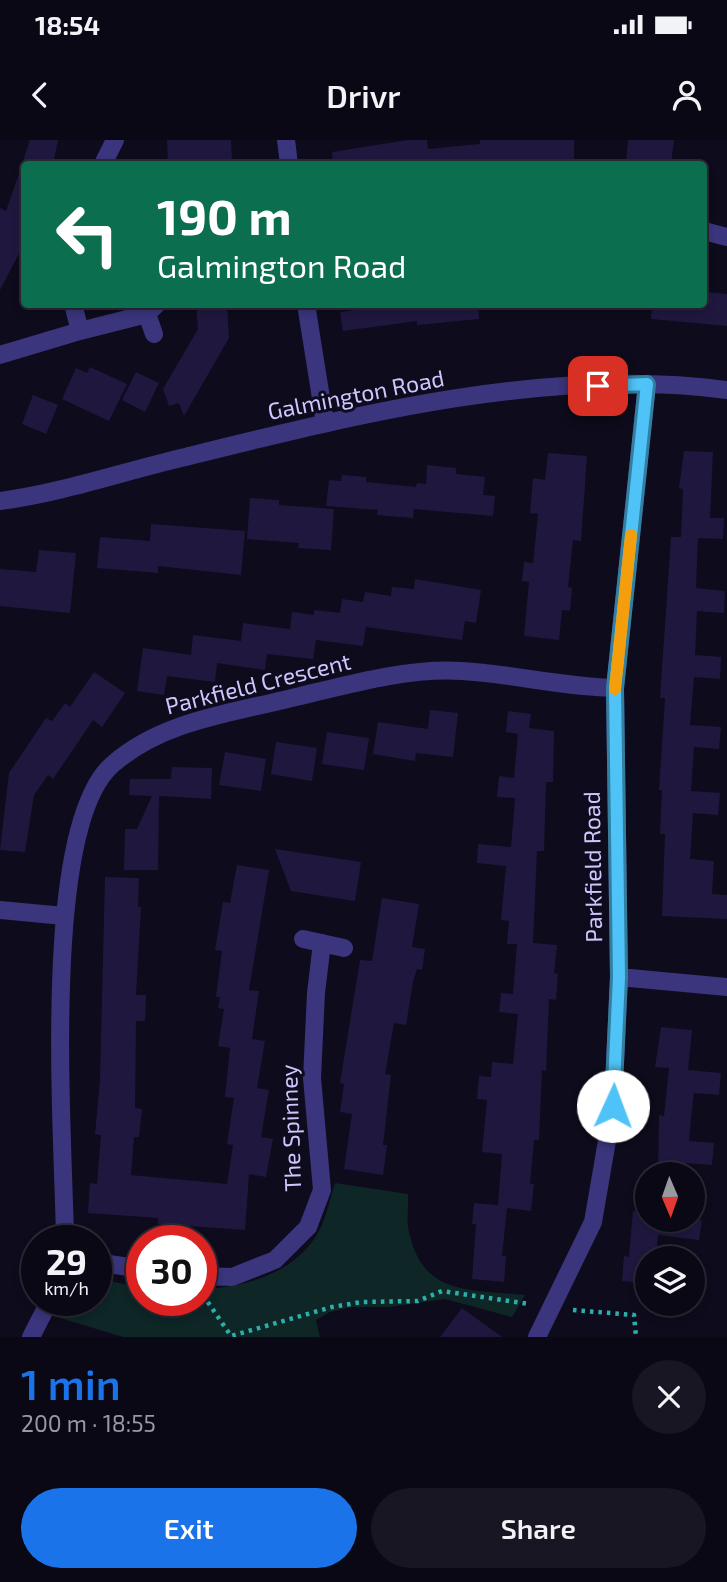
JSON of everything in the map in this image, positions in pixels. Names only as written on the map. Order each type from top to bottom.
[{"type":"street","points":[[104,161],[115,140]]},
{"type":"street","points":[[286,140],[289,161]]},
{"type":"street","points":[[707,232],[727,237]]},
{"type":"street","points":[[74,308],[80,331]]},
{"type":"street","points":[[307,308],[325,423]]},
{"type":"street","points":[[0,355],[152,309],[154,334]]},
{"type":"street","name":"Galmington Road","points":[[0,501],[325,423],[523,390],[647,384],[727,390]]},
{"type":"street","name":"Parkfield Road","points":[[537,1337],[593,1222],[613,1106],[619,977],[615,688],[647,384]]},
{"type":"street","name":"Parkfield Crescent","points":[[65,1225],[61,1007],[64,916],[74,851],[86,806],[110,766],[168,730],[315,693],[425,673],[461,671],[615,688]]},
{"type":"street","points":[[0,910],[64,916]]},
{"type":"street","points":[[303,939],[344,948]]},
{"type":"street","name":"The Spinney","points":[[217,1277],[232,1277],[275,1260],[307,1227],[322,1190],[312,1078],[316,993],[322,943]]},
{"type":"street","points":[[619,977],[727,987]]},
{"type":"street","points":[[32,1337],[42,1316]]},
{"type":"path","points":[[217,1315],[231,1336],[332,1307],[362,1302],[418,1301],[442,1291],[552,1308],[634,1315],[636,1337]]},
{"type":"green space","points":[[335,1183],[408,1194],[409,1232],[416,1253],[425,1268],[452,1286],[525,1295],[512,1317],[445,1299],[390,1307],[352,1307],[330,1312],[316,1320],[320,1337],[123,1337],[60,1318],[112,1316],[112,1282],[126,1284],[126,1316],[217,1316],[217,1288],[255,1280],[286,1266],[311,1244],[322,1224]]},
{"type":"building","points":[[30,140],[58,140],[54,161],[23,161]]},
{"type":"building","points":[[167,140],[231,140],[232,161],[168,161]]},
{"type":"building","points":[[408,140],[427,140],[428,149],[480,144],[480,140],[574,140],[574,161],[333,161],[332,152]]},
{"type":"building","points":[[628,140],[674,140],[671,161],[626,161]]},
{"type":"building","points":[[21,168],[21,250],[0,290],[0,208],[6,211]]},
{"type":"building","points":[[707,292],[727,294],[727,326],[651,319],[652,308],[707,308]]},
{"type":"building","points":[[196,308],[227,308],[229,338],[184,416],[179,403],[169,406],[163,389],[198,329]]},
{"type":"building","points":[[478,308],[479,319],[417,325],[417,321],[343,331],[340,312],[360,309]]},
{"type":"building","points":[[90,367],[127,384],[109,421],[62,399],[76,368],[87,373]]},
{"type":"building","points":[[136,372],[159,383],[145,412],[122,400]]},
{"type":"building","points":[[33,395],[58,405],[46,434],[22,424]]},
{"type":"building","points":[[684,451],[713,452],[710,518],[724,518],[723,539],[698,538],[696,588],[725,591],[724,613],[697,611],[695,655],[721,657],[720,679],[694,677],[690,725],[721,727],[719,749],[694,747],[691,791],[720,793],[718,815],[693,813],[690,859],[714,861],[712,894],[727,895],[727,919],[662,916],[665,834],[660,834],[662,790],[659,790],[665,698],[660,698],[671,537],[681,537],[683,489],[679,488]]},
{"type":"building","points":[[548,453],[587,456],[581,541],[573,540],[568,587],[572,588],[570,611],[562,610],[559,640],[524,636],[529,582],[522,581],[524,562],[533,563],[538,514],[530,513],[533,478],[545,480]]},
{"type":"building","points":[[427,465],[456,468],[456,474],[485,477],[483,495],[495,496],[493,516],[414,509],[413,518],[377,515],[378,510],[326,506],[329,480],[341,481],[342,475],[366,477],[366,482],[416,487],[417,483],[426,484]]},
{"type":"building","points":[[250,498],[279,500],[279,505],[334,509],[331,550],[298,548],[299,543],[247,539]]},
{"type":"building","points":[[151,524],[245,531],[241,575],[158,566],[158,573],[97,568],[100,537],[150,541]]},
{"type":"building","points":[[39,550],[76,553],[70,613],[0,606],[0,569],[36,572]]},
{"type":"building","points":[[415,579],[481,590],[476,623],[465,621],[462,640],[366,627],[363,646],[316,640],[313,659],[267,654],[265,670],[217,663],[215,682],[167,676],[164,695],[137,691],[143,648],[191,655],[193,635],[241,641],[243,623],[290,629],[292,612],[314,615],[314,610],[340,613],[342,599],[363,602],[365,592],[391,596],[392,587],[414,589]]},
{"type":"building","points":[[94,672],[125,693],[102,727],[93,720],[53,779],[48,775],[34,795],[25,852],[0,850],[9,773],[46,718],[52,721],[65,703],[70,707]]},
{"type":"building","points":[[430,710],[458,713],[453,757],[416,753],[415,761],[373,754],[378,722],[428,729]]},
{"type":"building","points":[[508,711],[531,714],[529,728],[554,731],[553,782],[546,782],[544,851],[537,851],[533,943],[557,945],[554,973],[558,974],[556,1000],[549,999],[546,1071],[542,1070],[539,1140],[534,1140],[530,1184],[534,1184],[531,1211],[507,1208],[502,1256],[506,1256],[504,1282],[472,1279],[476,1224],[472,1224],[474,1203],[498,1205],[502,1154],[482,1152],[487,1100],[477,1099],[479,1076],[491,1077],[492,1062],[513,1064],[518,1014],[499,1012],[501,993],[513,994],[517,944],[507,944],[509,921],[501,920],[506,866],[477,863],[478,844],[511,847],[515,798],[497,797],[499,776],[514,778],[518,734],[506,732]]},
{"type":"building","points":[[327,732],[369,738],[364,770],[322,764]]},
{"type":"building","points":[[276,742],[317,748],[312,781],[271,774]]},
{"type":"building","points":[[225,752],[266,759],[261,791],[219,785]]},
{"type":"building","points":[[172,767],[212,768],[211,799],[159,796],[158,870],[124,870],[125,829],[137,829],[152,796],[129,795],[130,779],[171,779]]},
{"type":"building","points":[[275,849],[361,862],[355,901],[291,891]]},
{"type":"building","points":[[237,865],[269,870],[249,990],[259,991],[252,1039],[265,1041],[257,1088],[269,1090],[261,1137],[273,1139],[266,1177],[249,1174],[245,1230],[217,1228],[217,1225],[158,1224],[158,1218],[88,1213],[90,1183],[97,1184],[101,1135],[95,1134],[100,1080],[105,877],[139,878],[138,907],[141,907],[136,995],[146,995],[145,1021],[136,1021],[135,1108],[142,1109],[139,1137],[134,1137],[131,1175],[227,1184],[233,1145],[227,1144],[234,1098],[225,1097],[230,1048],[218,1046],[224,1009],[218,1008],[220,997],[216,997],[222,951],[215,950],[223,902],[230,903]]},
{"type":"building","points":[[382,898],[419,904],[412,947],[425,949],[422,970],[417,969],[413,982],[406,1025],[394,1023],[385,1074],[391,1075],[383,1145],[387,1145],[383,1175],[344,1169],[352,1114],[340,1112],[344,1084],[340,1083],[360,960],[372,961]]},
{"type":"building","points":[[661,1027],[692,1030],[688,1070],[721,1073],[719,1095],[694,1093],[691,1118],[689,1141],[714,1143],[712,1165],[705,1164],[705,1162],[658,1162],[659,1115],[664,1116],[669,1068],[655,1067]]},
{"type":"building","points":[[633,1211],[635,1232],[700,1232],[699,1240],[658,1235],[657,1246],[635,1246],[635,1282],[622,1281],[624,1256],[629,1257]]},
{"type":"building","points":[[462,1308],[502,1337],[440,1337]]},
{"type":"slow traffic","points":[[615,689],[631,535]]},
{"type":"route","points":[[598,386],[647,384],[615,688],[619,977],[613,1106]]}]
